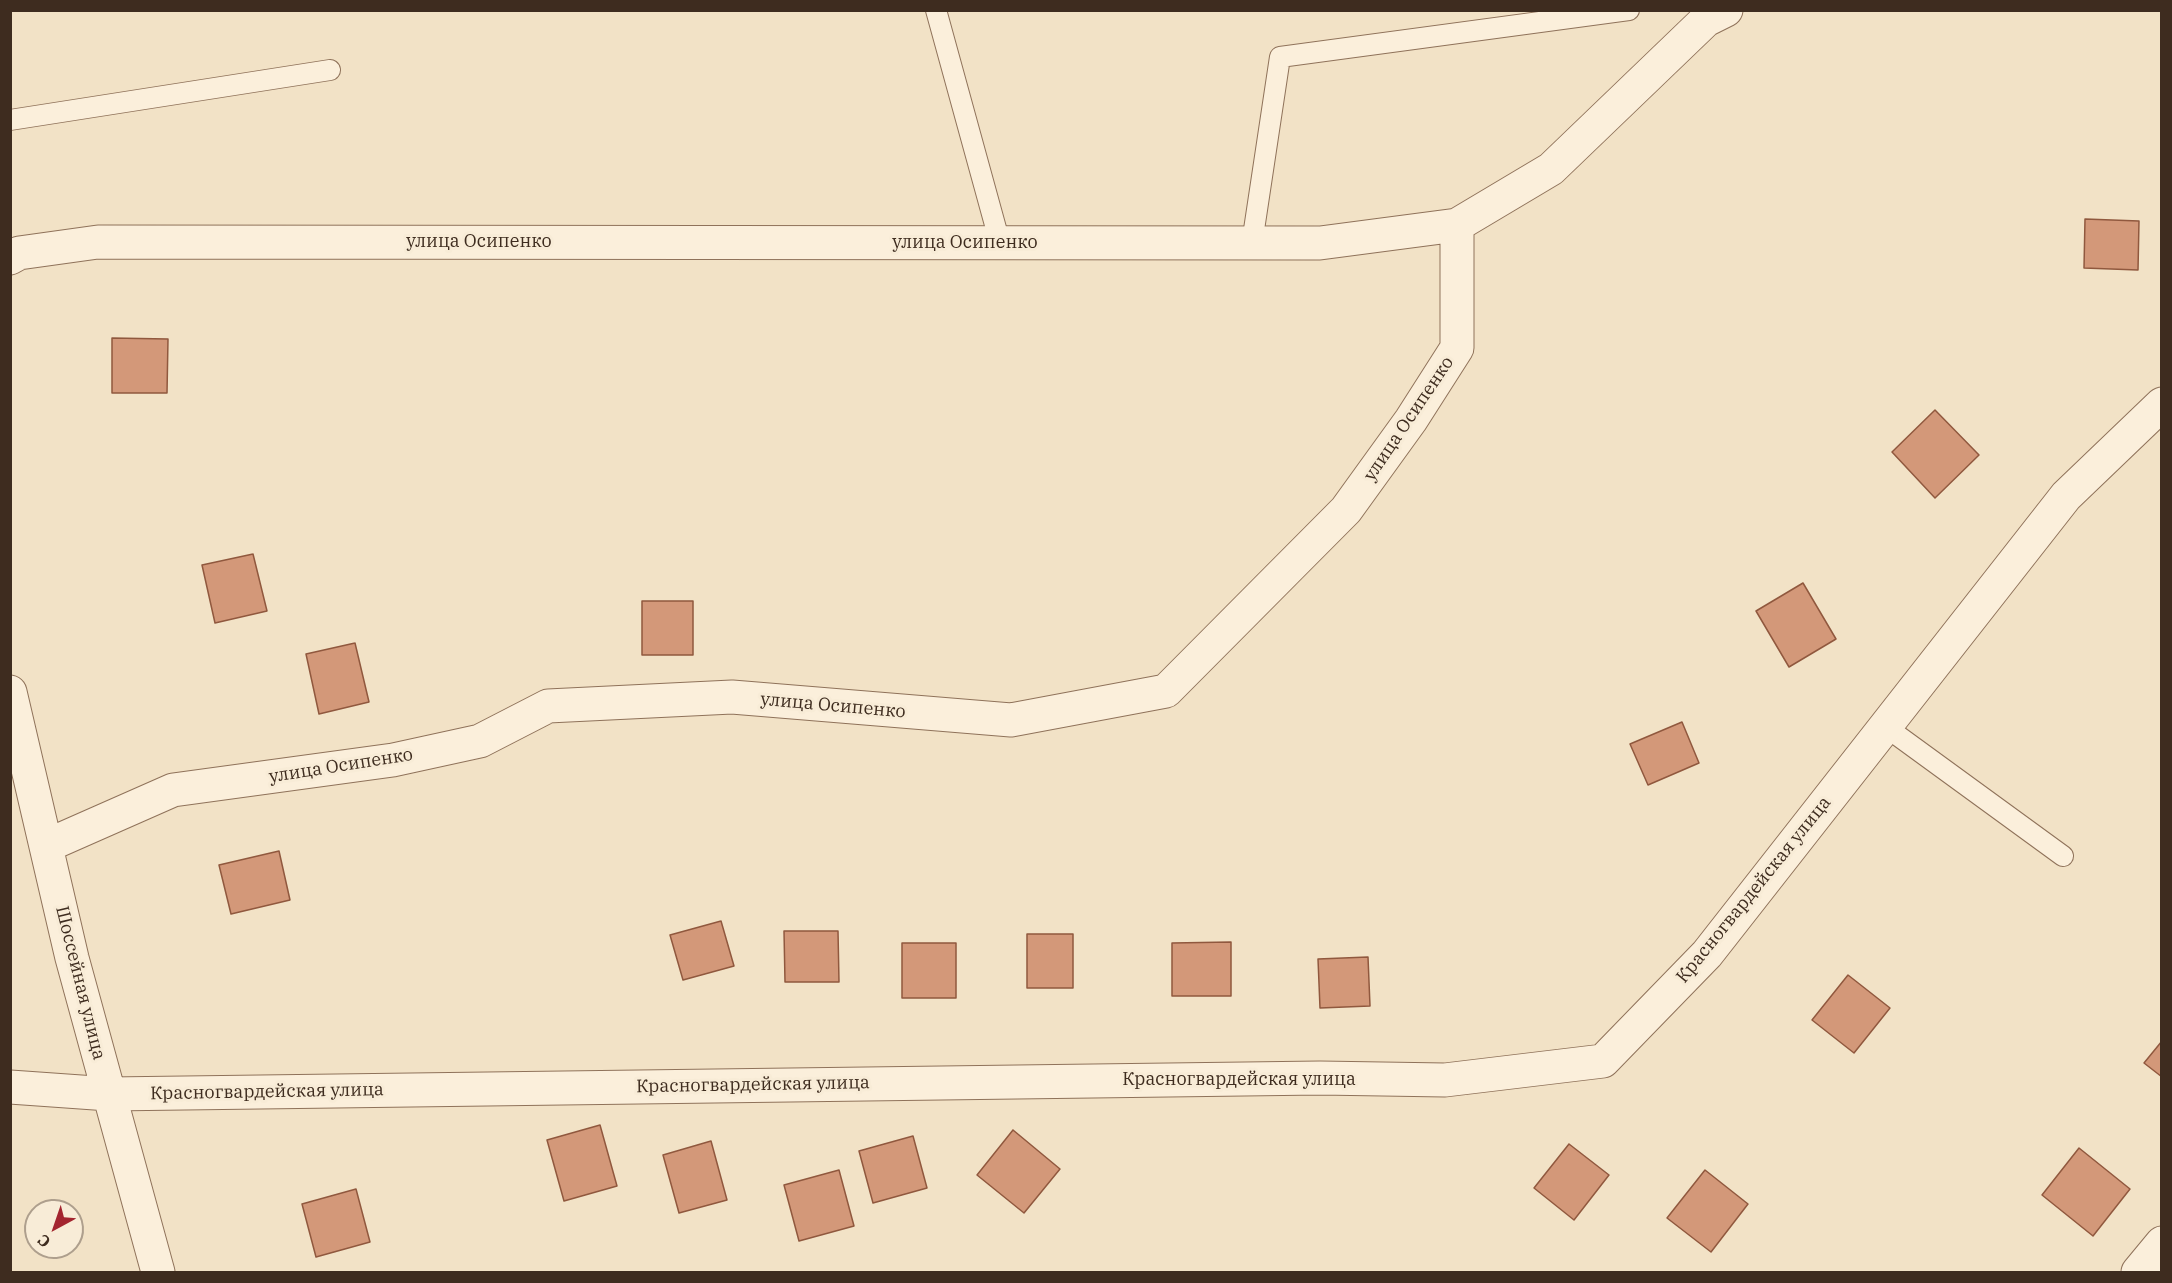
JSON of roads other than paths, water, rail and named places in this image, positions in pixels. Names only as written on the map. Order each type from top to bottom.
[{"type":"street","points":[[1456,225],[1551,169],[1706,20],[1726,10]]},
{"type":"street","name":"улица Осипенко","points":[[10,258],[19,253],[98,242],[1320,243],[1456,225],[1457,348],[1411,420],[1346,510],[1166,691],[1011,720],[732,697],[548,706],[480,741],[393,759],[173,790],[46,846]]},
{"type":"street","name":"Красногвардейская улица","points":[[10,1087],[109,1094],[1320,1078],[1445,1080],[1603,1061],[1707,954],[2066,496],[2162,404]]},
{"type":"street","name":"Шоссейная улица","points":[[10,692],[72,958],[158,1272]]},
{"type":"street","points":[[2138,1272],[2162,1243]]},
{"type":"lane","points":[[936,10],[1000,243]]},
{"type":"lane","points":[[1252,243],[1280,57],[1629,10]]},
{"type":"lane","points":[[10,120],[330,70]]},
{"type":"lane","points":[[1886,727],[2063,856]]}]
